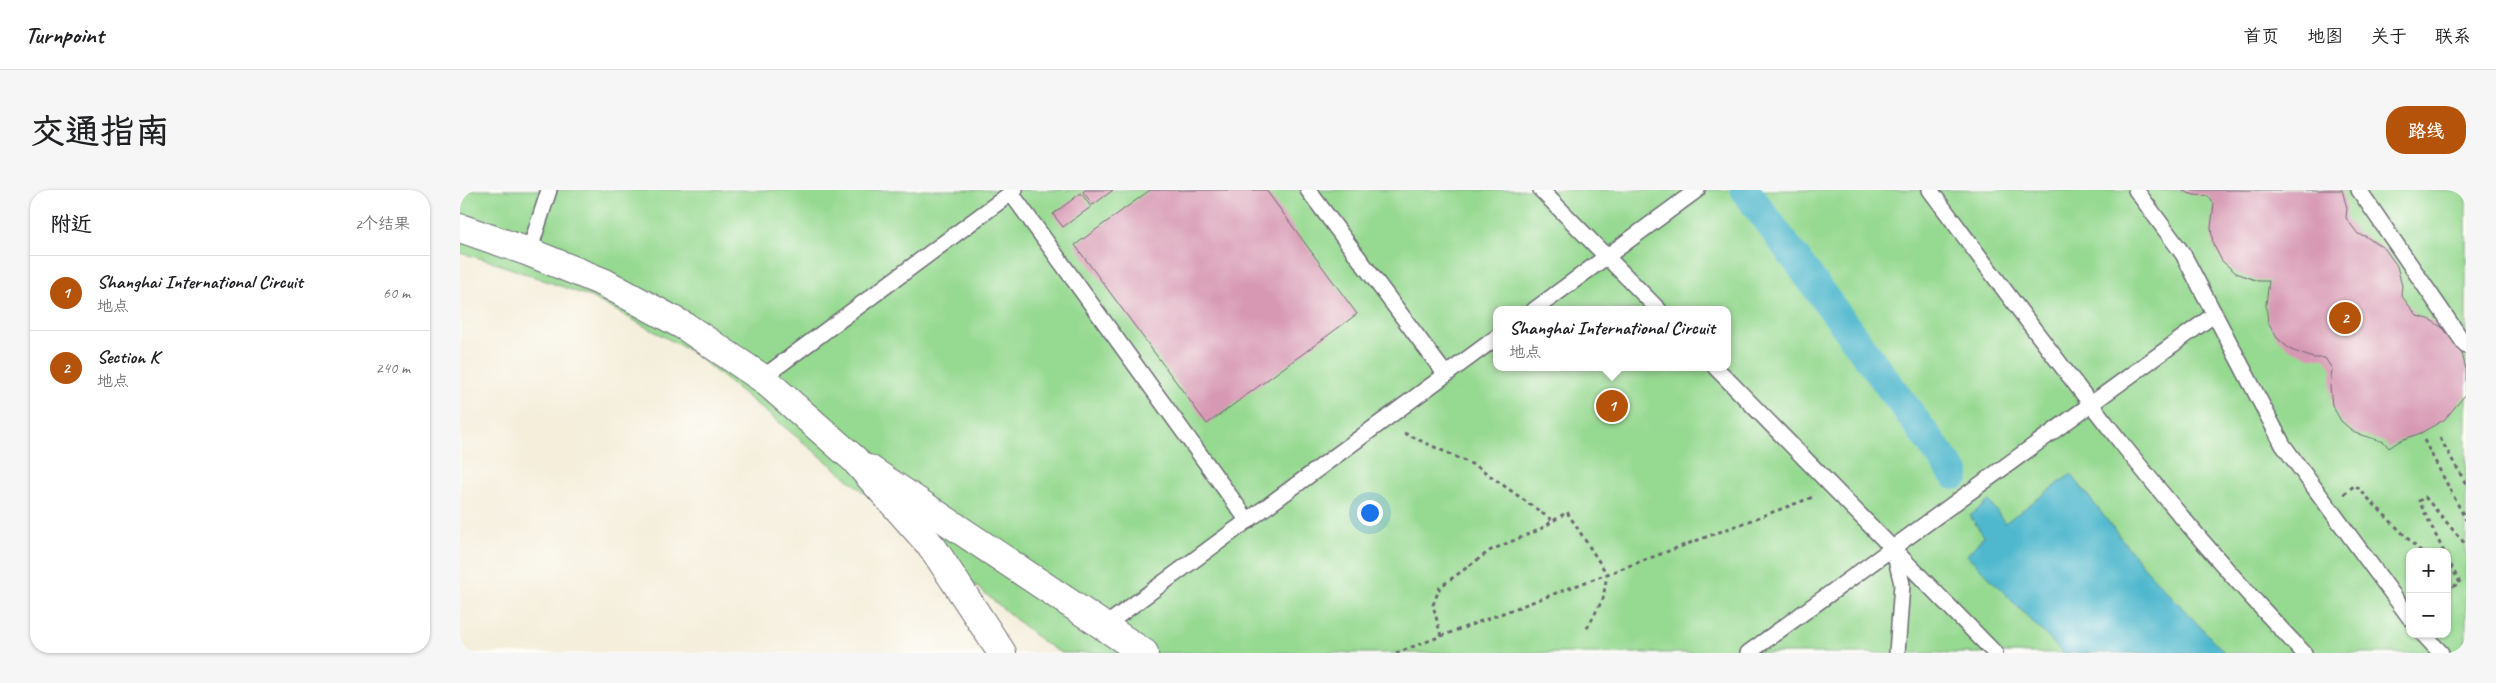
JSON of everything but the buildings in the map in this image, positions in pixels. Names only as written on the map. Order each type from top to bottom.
[{"type":"street","points":[[460,228],[529,252],[605,283],[686,327],[762,378],[854,460],[933,548],[1002,653]]},
{"type":"street","points":[[854,460],[1144,653]]},
{"type":"lane","points":[[529,252],[549,190]]},
{"type":"lane","points":[[1308,190],[1446,375]]},
{"type":"lane","points":[[1541,190],[1655,306]]},
{"type":"lane","points":[[1539,306],[1697,190]]},
{"type":"lane","points":[[1930,190],[2090,404],[2177,514],[2255,602],[2304,653]]},
{"type":"lane","points":[[2136,190],[2183,254],[2283,445],[2406,613]]},
{"type":"lane","points":[[2359,190],[2466,346]]},
{"type":"lane","points":[[762,378],[1013,192],[1248,521]]},
{"type":"lane","points":[[1748,653],[2215,314]]},
{"type":"lane","points":[[1103,627],[1493,340]]},
{"type":"lane","points":[[1719,371],[1996,653]]},
{"type":"lane","points":[[1893,548],[1900,571],[1902,596],[1897,653]]},
{"type":"lane","points":[[1902,596],[1907,590],[1919,588],[1941,597]]},
{"type":"lane","points":[[2427,638],[2441,653]]},
{"type":"path","points":[[1382,422],[1478,467],[1553,521]]},
{"type":"path","points":[[2440,438],[2466,484]]},
{"type":"path","points":[[2424,440],[2466,520]]},
{"type":"path","points":[[2328,506],[2355,485],[2416,548]]},
{"type":"path","points":[[1396,653],[1835,489]]},
{"type":"path","points":[[2442,548],[2418,501],[2425,497],[2466,545]]},
{"type":"path","points":[[1441,636],[1433,605],[1440,587],[1491,550],[1539,530],[1567,512],[1607,574],[1603,599],[1586,630]]},
{"type":"path","points":[[2451,566],[2460,583],[2454,586],[2451,583]]},
{"type":"green space","points":[[460,190],[2466,190],[2466,653],[1061,653],[1043,642],[824,459],[692,352],[591,297],[487,260],[460,253]]},
{"type":"water","points":[[2071,474],[2142,565],[2225,653],[2063,653],[1967,555],[1984,536],[1970,516],[1989,501],[2005,523]]},
{"type":"waterway","points":[[1745,190],[1955,475]]},
{"type":"place","name":"Section K","points":[[2345,318]]},
{"type":"place","name":"Shanghai International Circuit","points":[[1612,406]]}]
